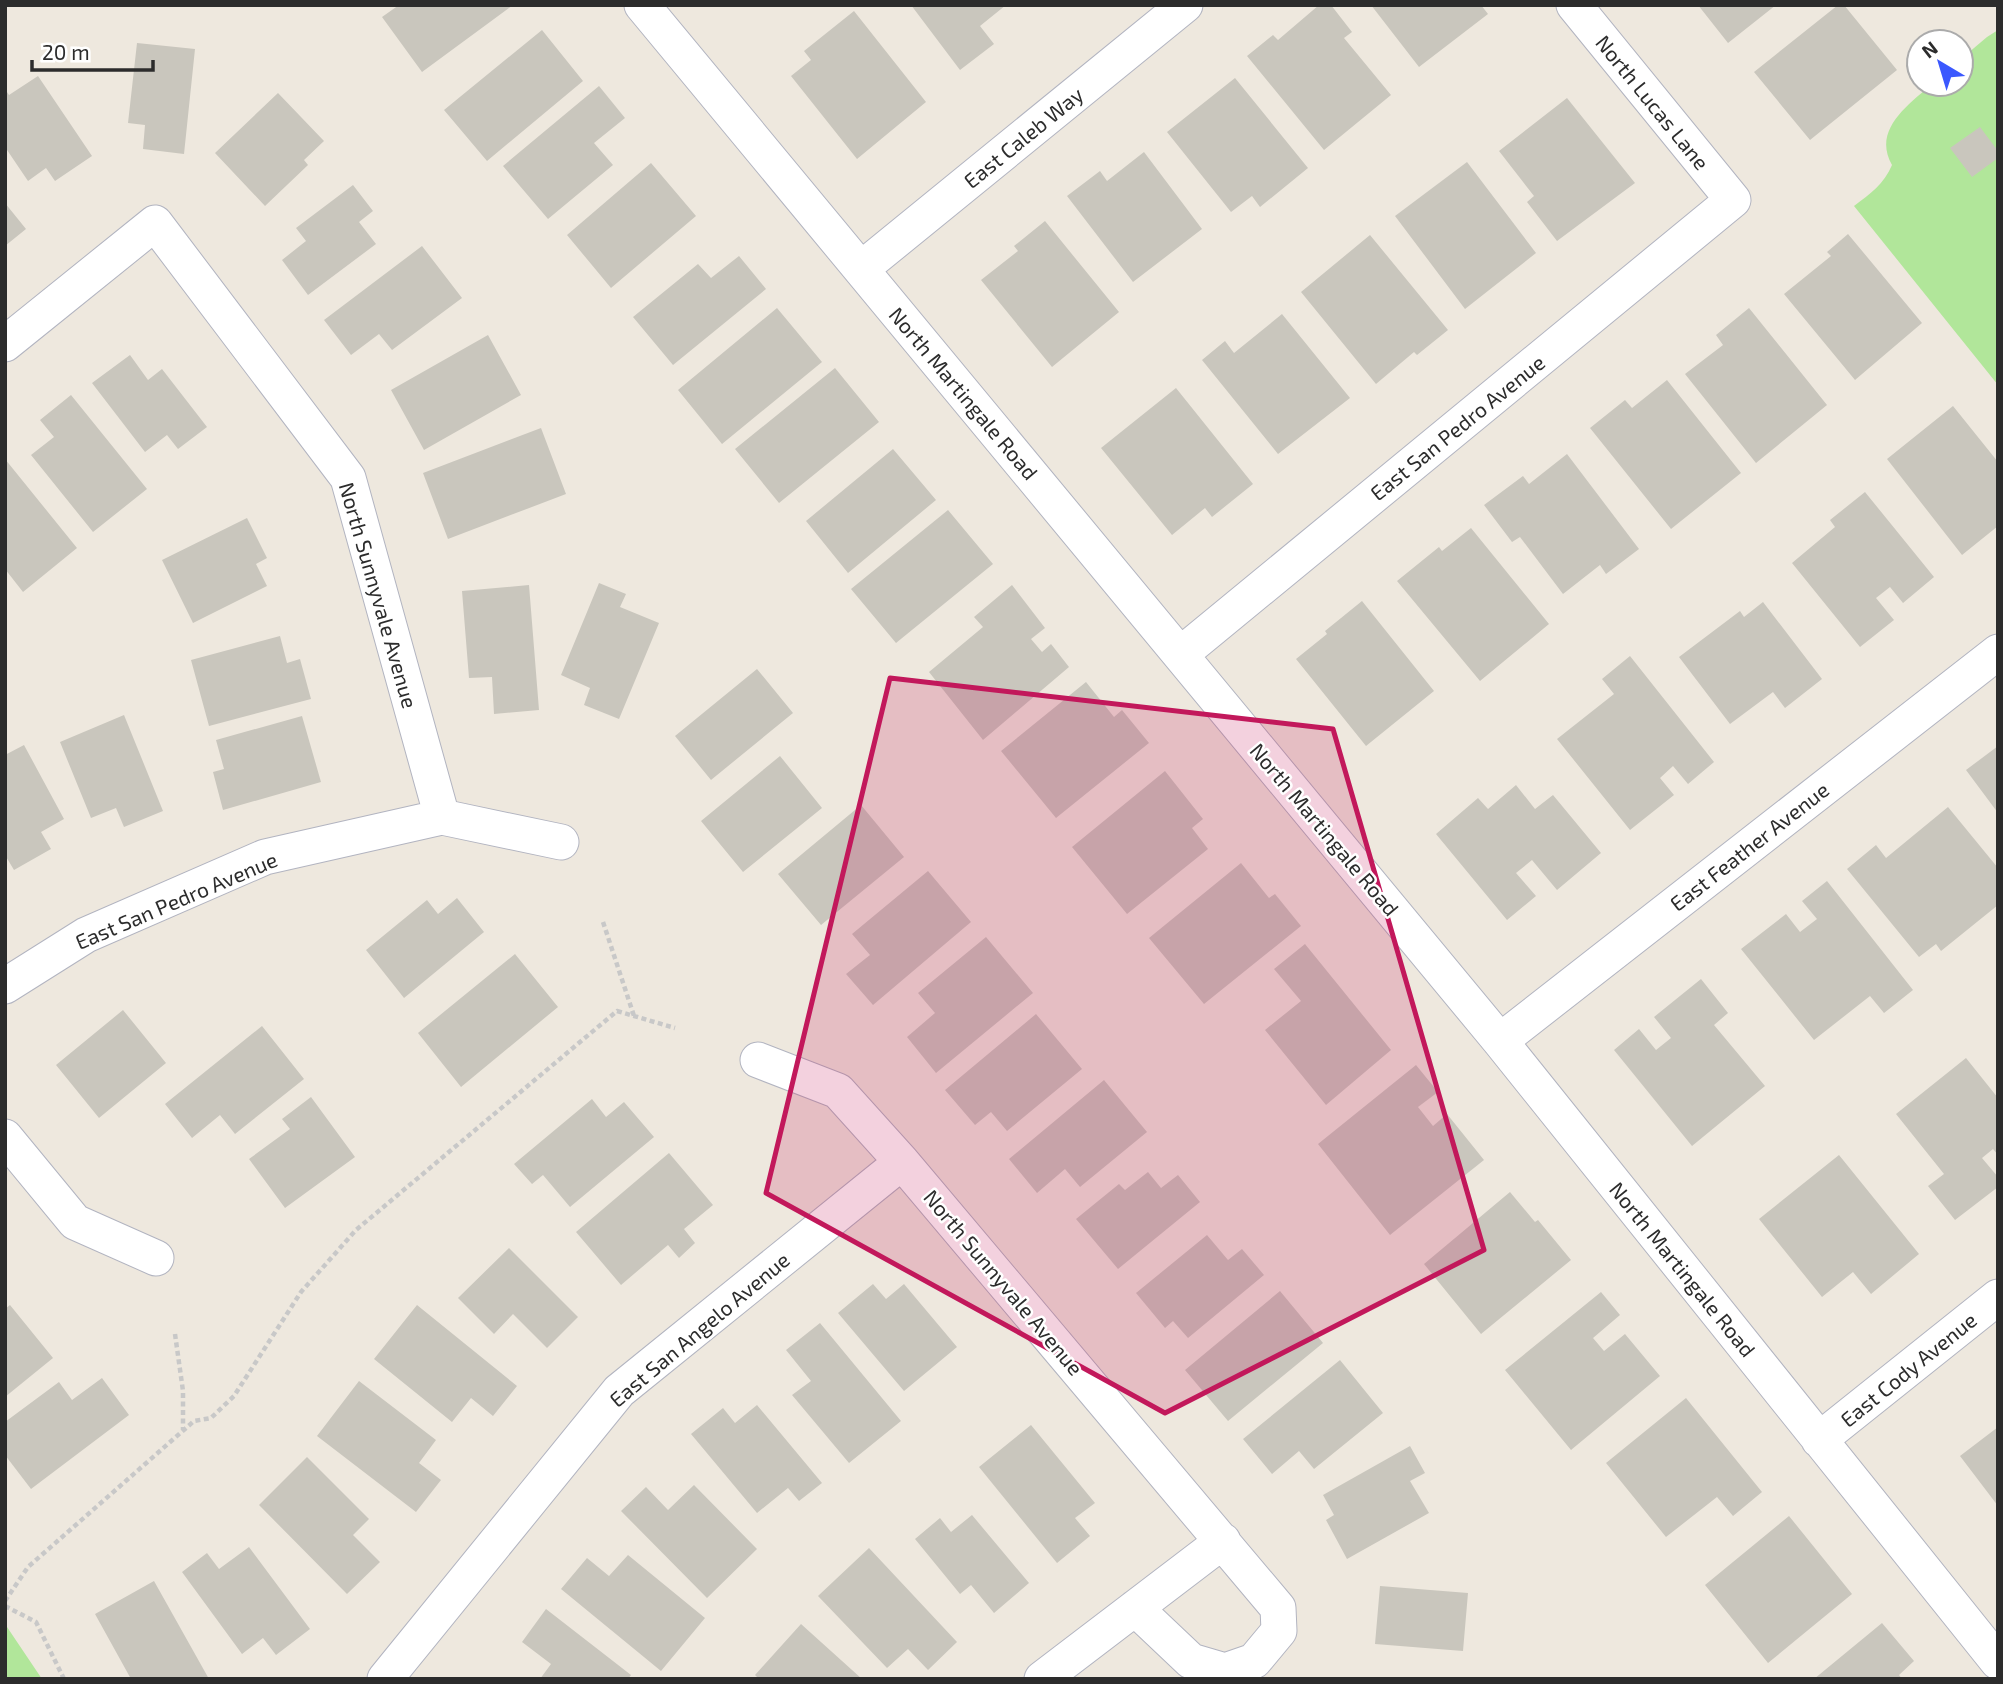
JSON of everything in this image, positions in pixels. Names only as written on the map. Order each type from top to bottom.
[{"type":"street","name":"North Martingale Road","points":[[642,5],[1500,1041],[1998,1662]]},
{"type":"street","name":"East Caleb Way","points":[[861,269],[1185,5]]},
{"type":"street","name":"North Lucas Lane","points":[[1574,5],[1732,200]]},
{"type":"street","name":"East San Pedro Avenue","points":[[1181,654],[1732,200]]},
{"type":"street","name":"North Sunnyvale Avenue","points":[[5,344],[155,223],[348,478],[442,817]]},
{"type":"street","name":"East Feather Avenue","points":[[1500,1041],[1998,652]]},
{"type":"street","name":"East San Pedro Avenue","points":[[5,986],[86,935],[265,857],[442,817],[561,842]]},
{"type":"street","name":"North Sunnyvale Avenue","points":[[758,1060],[838,1091],[902,1162],[1278,1608],[1279,1630],[1254,1661],[1225,1671],[1191,1661],[1135,1608]]},
{"type":"street","points":[[5,1137],[75,1222],[156,1258]]},
{"type":"street","name":"East San Angelo Avenue","points":[[385,1679],[619,1391],[902,1162]]},
{"type":"street","name":"East Cody Avenue","points":[[1819,1440],[1998,1297]]},
{"type":"street","points":[[1042,1679],[1223,1541]]},
{"type":"path","points":[[603,922],[634,1016]]},
{"type":"path","points":[[64,1679],[36,1622],[5,1604],[28,1567],[183,1430],[194,1421],[211,1418],[234,1396],[302,1292],[356,1230],[617,1011],[675,1028]]},
{"type":"path","points":[[175,1334],[183,1391],[183,1430]]},
{"type":"highlighted area","points":[[890,678],[1333,729],[1484,1250],[1165,1413],[766,1193]]},
{"type":"green space","points":[[1998,30],[1998,385],[1854,206],[1871,193],[1889,172],[1892,165],[1886,141],[1890,130],[1896,119],[1916,98],[1975,98],[1975,47]]},
{"type":"green space","points":[[5,1624],[42,1679],[5,1679]]},
{"type":"building","points":[[399,5],[513,5],[422,72],[382,17]]},
{"type":"building","points":[[911,5],[1006,5],[980,26],[994,44],[960,70]]},
{"type":"building","points":[[1319,5],[1331,5],[1352,32],[1344,38],[1391,95],[1324,150],[1247,56],[1273,35],[1278,40]]},
{"type":"building","points":[[1371,5],[1481,5],[1488,14],[1419,67]]},
{"type":"building","points":[[1698,5],[1776,5],[1728,43]]},
{"type":"building","points":[[1838,5],[1844,5],[1897,70],[1810,140],[1754,72]]},
{"type":"building","points":[[854,11],[926,102],[857,159],[791,76],[811,60],[804,51]]},
{"type":"building","points":[[542,30],[583,81],[487,161],[444,110]]},
{"type":"building","points":[[137,43],[195,49],[184,154],[143,149],[145,125],[128,123]]},
{"type":"building","points":[[38,76],[92,156],[55,181],[46,168],[28,181],[5,147],[5,89],[9,95]]},
{"type":"building","points":[[1235,78],[1308,168],[1260,207],[1252,196],[1231,212],[1167,132]]},
{"type":"building","points":[[599,86],[625,118],[594,143],[613,165],[548,219],[503,166]]},
{"type":"building","points":[[278,93],[324,141],[304,160],[308,165],[265,206],[215,153]]},
{"type":"building","points":[[1567,98],[1635,183],[1557,241],[1527,202],[1534,196],[1499,151]]},
{"type":"building","points":[[1980,127],[1998,151],[1998,158],[1972,177],[1950,148]]},
{"type":"building","points":[[1144,152],[1202,229],[1133,282],[1067,196],[1100,171],[1107,181]]},
{"type":"building","points":[[1467,162],[1536,253],[1465,309],[1395,216]]},
{"type":"building","points":[[651,163],[696,216],[611,288],[567,235]]},
{"type":"building","points":[[353,185],[373,211],[359,222],[376,244],[308,295],[282,260],[306,241],[296,228]]},
{"type":"building","points":[[5,203],[26,229],[5,246]]},
{"type":"building","points":[[1045,221],[1119,312],[1052,367],[981,280],[1018,251],[1014,246]]},
{"type":"building","points":[[1848,234],[1922,323],[1855,380],[1784,294],[1831,256],[1827,252]]},
{"type":"building","points":[[1370,235],[1448,330],[1417,355],[1414,352],[1376,384],[1301,292]]},
{"type":"building","points":[[422,246],[462,298],[392,350],[379,334],[351,355],[324,320]]},
{"type":"building","points":[[739,256],[766,289],[673,365],[633,317],[698,264],[711,278]]},
{"type":"building","points":[[777,308],[822,362],[722,444],[678,390]]},
{"type":"building","points":[[1749,308],[1827,405],[1756,463],[1685,374],[1723,345],[1716,335]]},
{"type":"building","points":[[1282,314],[1350,398],[1278,454],[1202,360],[1225,341],[1234,353]]},
{"type":"building","points":[[488,335],[521,395],[424,450],[391,390]]},
{"type":"building","points":[[130,355],[148,380],[162,369],[207,427],[178,449],[167,435],[145,452],[92,383]]},
{"type":"building","points":[[835,368],[879,422],[779,503],[735,449]]},
{"type":"building","points":[[1667,380],[1741,473],[1671,529],[1590,428],[1625,400],[1632,408]]},
{"type":"building","points":[[1176,388],[1253,484],[1212,517],[1205,508],[1172,535],[1101,448]]},
{"type":"building","points":[[71,395],[147,489],[93,532],[31,455],[54,437],[40,420]]},
{"type":"building","points":[[1953,406],[1998,462],[1998,526],[1962,555],[1887,459]]},
{"type":"building","points":[[541,428],[566,494],[448,539],[423,473]]},
{"type":"building","points":[[893,449],[936,500],[848,573],[806,521]]},
{"type":"building","points":[[1567,454],[1639,549],[1606,574],[1600,565],[1563,594],[1520,537],[1512,542],[1484,505],[1523,476],[1529,484]]},
{"type":"building","points":[[5,459],[77,548],[23,592],[5,569]]},
{"type":"building","points":[[1865,492],[1934,577],[1903,603],[1890,587],[1876,598],[1894,620],[1860,647],[1792,563],[1835,527],[1830,520]]},
{"type":"building","points":[[948,510],[993,564],[896,643],[851,589]]},
{"type":"building","points":[[247,518],[267,558],[256,564],[267,586],[193,623],[162,560]]},
{"type":"building","points":[[1471,528],[1549,624],[1480,681],[1397,581],[1439,547],[1442,551]]},
{"type":"building","points":[[599,583],[626,594],[620,607],[659,623],[619,719],[584,705],[590,688],[561,675]]},
{"type":"building","points":[[529,585],[539,710],[494,714],[492,677],[469,678],[462,591]]},
{"type":"building","points":[[1012,585],[1045,628],[1031,639],[1042,652],[1051,644],[1069,667],[983,740],[929,672],[983,627],[974,617]]},
{"type":"building","points":[[1362,601],[1434,691],[1366,746],[1296,659]]},
{"type":"building","points":[[1763,602],[1822,679],[1785,708],[1773,692],[1730,724],[1679,657],[1740,611],[1744,617]]},
{"type":"building","points":[[280,636],[287,663],[300,659],[311,699],[209,726],[191,660]]},
{"type":"building","points":[[1630,656],[1714,762],[1688,784],[1673,766],[1660,778],[1674,795],[1630,830],[1557,739],[1614,694],[1602,679]]},
{"type":"building","points":[[757,669],[793,713],[711,780],[675,736]]},
{"type":"building","points":[[1086,682],[1114,717],[1122,710],[1149,743],[1056,818],[1001,751]]},
{"type":"building","points":[[124,715],[163,811],[124,827],[116,808],[91,818],[60,742]]},
{"type":"building","points":[[302,716],[321,782],[223,810],[213,772],[224,769],[216,740]]},
{"type":"building","points":[[24,745],[64,819],[41,832],[51,849],[14,870],[5,855],[5,755]]},
{"type":"building","points":[[1998,746],[1998,813],[1966,770]]},
{"type":"building","points":[[780,756],[822,808],[743,872],[701,821]]},
{"type":"building","points":[[1165,771],[1203,819],[1192,828],[1208,849],[1127,914],[1072,847]]},
{"type":"building","points":[[1516,785],[1535,809],[1553,795],[1601,853],[1557,890],[1532,860],[1516,873],[1536,896],[1507,920],[1436,834],[1478,798],[1488,809]]},
{"type":"building","points":[[861,805],[904,857],[821,925],[778,874]]},
{"type":"building","points":[[1948,807],[1998,868],[1998,905],[1941,951],[1936,944],[1919,957],[1847,869],[1876,845],[1886,858]]},
{"type":"building","points":[[1241,863],[1269,898],[1275,894],[1301,926],[1204,1004],[1149,938]]},
{"type":"building","points":[[928,871],[971,922],[873,1005],[846,974],[870,955],[852,934]]},
{"type":"building","points":[[1827,881],[1913,990],[1884,1013],[1870,996],[1814,1040],[1741,949],[1786,914],[1800,932],[1817,919],[1802,901]]},
{"type":"building","points":[[457,898],[484,932],[404,998],[366,950],[427,900],[438,914]]},
{"type":"building","points":[[986,937],[1033,993],[936,1073],[907,1037],[935,1013],[918,993]]},
{"type":"building","points":[[1305,944],[1391,1050],[1326,1105],[1265,1030],[1301,1001],[1274,969]]},
{"type":"building","points":[[515,954],[558,1007],[461,1087],[418,1033]]},
{"type":"building","points":[[1701,979],[1728,1013],[1714,1025],[1765,1086],[1692,1146],[1614,1050],[1639,1029],[1656,1050],[1671,1038],[1654,1017]]},
{"type":"building","points":[[123,1010],[166,1063],[99,1118],[56,1065]]},
{"type":"building","points":[[1036,1014],[1082,1069],[1007,1131],[991,1112],[975,1125],[945,1090]]},
{"type":"building","points":[[262,1026],[304,1079],[235,1134],[220,1115],[192,1138],[165,1104]]},
{"type":"building","points":[[1966,1058],[1998,1098],[1998,1155],[1993,1149],[1982,1158],[1998,1177],[1998,1187],[1955,1220],[1928,1186],[1944,1174],[1896,1114]]},
{"type":"building","points":[[1416,1065],[1438,1092],[1418,1107],[1433,1126],[1447,1114],[1484,1160],[1390,1235],[1318,1144]]},
{"type":"building","points":[[1104,1080],[1147,1132],[1080,1187],[1065,1169],[1037,1193],[1009,1159]]},
{"type":"building","points":[[311,1097],[355,1157],[285,1208],[249,1159],[290,1129],[282,1119]]},
{"type":"building","points":[[592,1099],[606,1117],[624,1102],[654,1137],[570,1207],[543,1175],[532,1184],[514,1164]]},
{"type":"building","points":[[669,1153],[713,1205],[684,1229],[695,1243],[679,1258],[668,1245],[621,1285],[576,1232]]},
{"type":"building","points":[[1839,1155],[1919,1254],[1871,1294],[1853,1272],[1822,1297],[1759,1219]]},
{"type":"building","points":[[1148,1172],[1161,1188],[1178,1175],[1200,1202],[1118,1269],[1076,1219],[1119,1184],[1125,1190]]},
{"type":"building","points":[[1510,1192],[1535,1222],[1538,1220],[1571,1260],[1481,1334],[1424,1264]]},
{"type":"building","points":[[1207,1235],[1228,1260],[1242,1249],[1264,1275],[1188,1338],[1173,1321],[1165,1328],[1136,1293]]},
{"type":"building","points":[[509,1248],[578,1317],[547,1348],[513,1314],[494,1334],[458,1298]]},
{"type":"building","points":[[873,1284],[886,1299],[904,1284],[957,1347],[904,1391],[838,1313]]},
{"type":"building","points":[[1280,1291],[1323,1343],[1228,1421],[1185,1370]]},
{"type":"building","points":[[1601,1292],[1620,1315],[1593,1338],[1604,1351],[1625,1334],[1660,1376],[1571,1450],[1505,1370]]},
{"type":"building","points":[[10,1305],[53,1358],[5,1397],[5,1309]]},
{"type":"building","points":[[417,1305],[517,1386],[493,1416],[471,1398],[452,1422],[374,1359]]},
{"type":"building","points":[[820,1323],[901,1421],[849,1463],[792,1395],[811,1381],[786,1350]]},
{"type":"building","points":[[1340,1360],[1383,1413],[1314,1469],[1299,1451],[1272,1474],[1243,1439]]},
{"type":"building","points":[[102,1378],[129,1415],[31,1489],[5,1455],[5,1422],[59,1382],[72,1400]]},
{"type":"building","points":[[359,1381],[436,1440],[419,1463],[441,1480],[416,1512],[317,1436]]},
{"type":"building","points":[[1686,1398],[1762,1492],[1733,1516],[1717,1497],[1666,1537],[1606,1463]]},
{"type":"building","points":[[757,1405],[822,1483],[799,1501],[788,1488],[757,1513],[691,1434],[723,1408],[735,1423]]},
{"type":"building","points":[[1031,1425],[1095,1503],[1075,1518],[1090,1536],[1057,1563],[979,1467]]},
{"type":"building","points":[[1998,1427],[1998,1506],[1960,1456]]},
{"type":"building","points":[[1410,1446],[1425,1473],[1410,1481],[1429,1513],[1347,1559],[1326,1520],[1334,1515],[1323,1495]]},
{"type":"building","points":[[307,1457],[369,1519],[353,1535],[380,1562],[347,1594],[259,1505]]},
{"type":"building","points":[[694,1485],[757,1549],[707,1598],[621,1511],[646,1487],[668,1510]]},
{"type":"building","points":[[972,1515],[1029,1583],[994,1613],[971,1585],[960,1594],[915,1539],[940,1518],[951,1532]]},
{"type":"building","points":[[1789,1516],[1852,1594],[1768,1663],[1705,1585]]},
{"type":"building","points":[[249,1547],[310,1629],[276,1655],[263,1638],[242,1654],[182,1572],[207,1553],[219,1569]]},
{"type":"building","points":[[869,1548],[957,1642],[928,1670],[908,1649],[887,1668],[818,1596]]},
{"type":"building","points":[[628,1555],[705,1618],[661,1671],[561,1589],[587,1558],[609,1576]]},
{"type":"building","points":[[154,1581],[209,1679],[131,1679],[95,1614]]},
{"type":"building","points":[[1380,1586],[1468,1593],[1463,1651],[1375,1644]]},
{"type":"building","points":[[546,1609],[631,1675],[628,1679],[540,1679],[551,1664],[522,1642]]},
{"type":"building","points":[[1882,1623],[1914,1661],[1899,1675],[1902,1679],[1814,1679]]},
{"type":"building","points":[[801,1624],[862,1679],[759,1679],[755,1675]]}]
